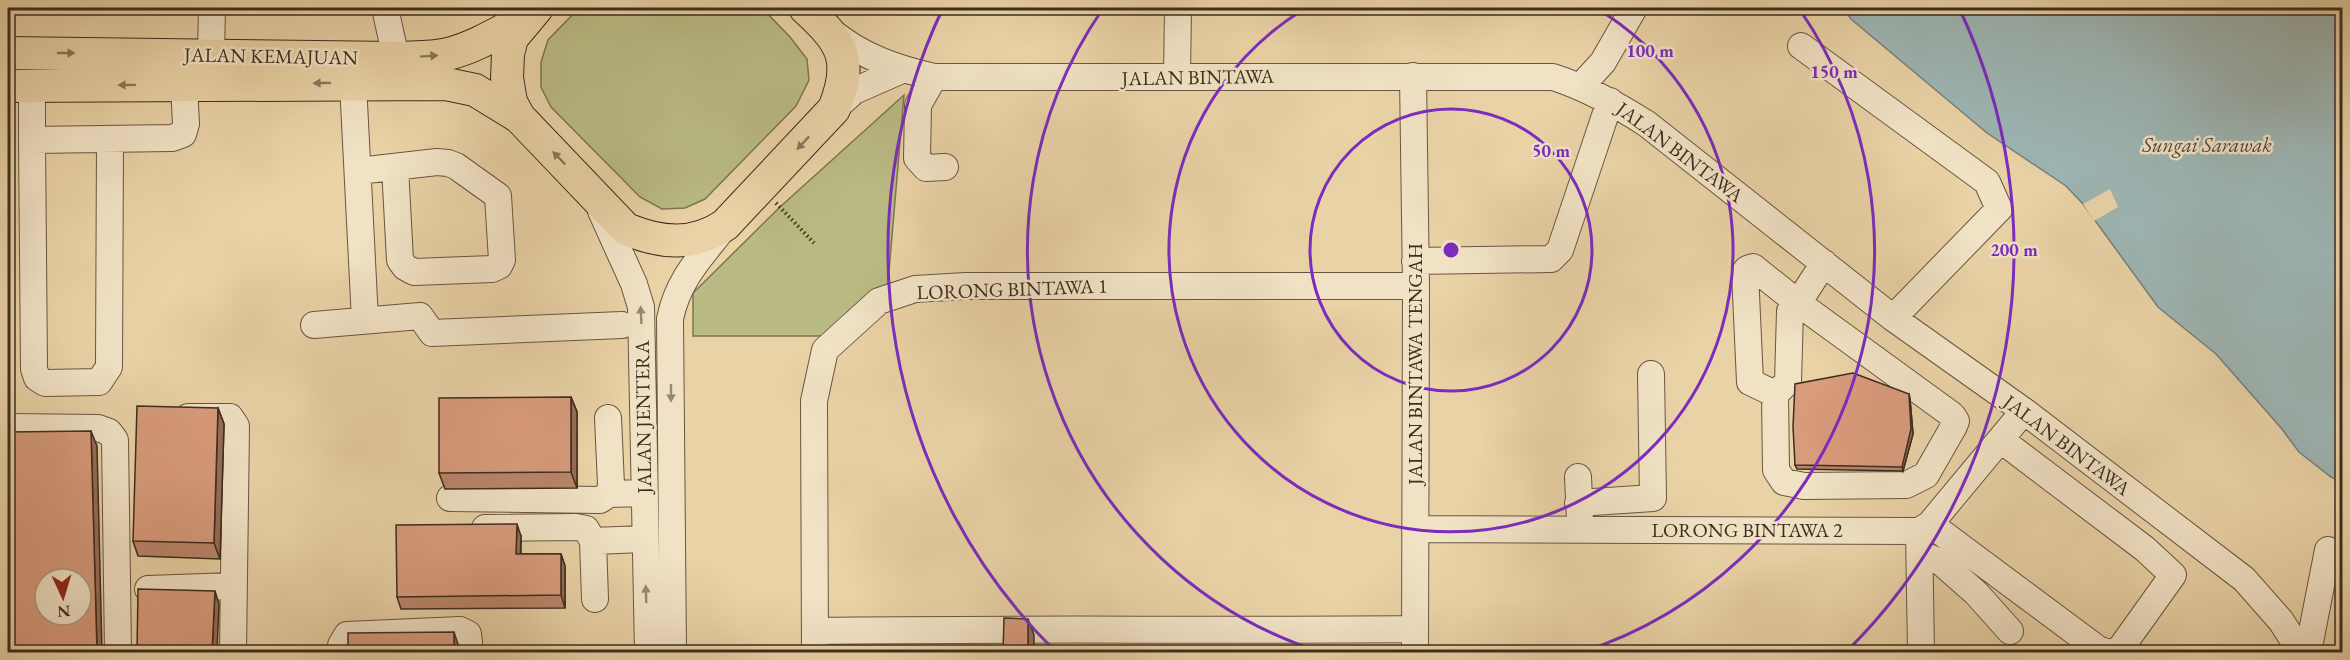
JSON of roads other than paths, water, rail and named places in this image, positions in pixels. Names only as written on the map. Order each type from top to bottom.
[{"type":"main road","points":[[532,13],[512,38],[508,54],[507,78],[511,102],[519,117],[626,229],[648,238],[669,242],[693,240],[712,235],[725,225],[834,109],[842,90],[845,72],[841,51],[832,32],[806,8]]},
{"type":"main road","name":"JALAN KEMAJUAN","points":[[8,53],[396,58],[446,55],[470,46],[532,13]]},
{"type":"main road","name":"JALAN KEMAJUAN","points":[[20,86],[446,84],[475,90],[519,117]]},
{"type":"street","points":[[211,54],[212,8],[228,8]]},
{"type":"street","points":[[385,8],[396,58]]},
{"type":"street","points":[[1177,75],[1178,8]]},
{"type":"street","points":[[1581,86],[1603,62],[1634,8]]},
{"type":"street","name":"JALAN BINTAWA","points":[[832,32],[866,56],[902,70],[934,77],[1108,78],[1177,75],[1553,77],[1581,86],[1647,124],[1893,318],[2024,411],[2244,579],[2281,621],[2301,652]]},
{"type":"street","points":[[1801,45],[1987,182],[2000,209],[1893,318]]},
{"type":"street","points":[[834,109],[854,91],[902,70]]},
{"type":"street","name":"JALAN BINTAWA TENGAH","points":[[1413,76],[1416,274],[1415,641]]},
{"type":"street","points":[[934,77],[918,105],[917,158],[926,168],[945,166]]},
{"type":"street","points":[[353,83],[365,320]]},
{"type":"street","points":[[32,140],[172,138],[183,134],[186,124],[184,85]]},
{"type":"street","points":[[20,86],[32,140],[34,369],[37,378],[45,382],[99,382],[109,367],[110,139]]},
{"type":"street","name":"LORONG BINTAWA 1","points":[[816,642],[814,400],[825,350],[879,301],[915,289],[1416,274],[1506,261],[1551,259],[1560,250],[1610,101]]},
{"type":"street","points":[[358,171],[395,167],[448,163],[493,191],[498,196],[502,260],[499,266],[492,269],[414,272],[405,267],[400,260],[395,167]]},
{"type":"street","name":"JALAN JENTERA","points":[[590,192],[612,231],[634,284],[640,307],[648,652]]},
{"type":"street","name":"JALAN JENTERA","points":[[673,652],[670,319],[674,298],[684,279],[725,225]]},
{"type":"street","points":[[1775,394],[1750,382],[1745,272],[1747,268],[1753,267],[1798,303],[1952,415],[1956,421],[1926,475],[1906,485],[1804,486],[1784,482],[1776,470],[1775,394],[1788,382],[1790,311],[1798,303],[1824,263]]},
{"type":"street","points":[[314,325],[420,316],[432,333],[622,325]]},
{"type":"street","points":[[1578,503],[1653,498],[1652,374]]},
{"type":"street","points":[[1921,652],[1923,536],[2024,411]]},
{"type":"street","points":[[166,416],[230,417],[236,426],[232,586],[233,652]]},
{"type":"street","points":[[608,418],[611,485],[609,494]]},
{"type":"street","points":[[8,427],[98,428],[109,432],[115,440],[118,652]]},
{"type":"street","points":[[2001,440],[2145,549],[2173,575]]},
{"type":"street","points":[[1578,477],[1579,529]]},
{"type":"street","points":[[450,498],[600,500],[609,494],[644,493]]},
{"type":"street","points":[[459,528],[576,527],[586,529],[593,541],[595,599]]},
{"type":"street","name":"LORONG BINTAWA 2","points":[[1415,529],[1579,529],[1923,536]]},
{"type":"street","points":[[1923,536],[1942,563],[1976,592],[2010,631]]},
{"type":"street","points":[[1923,536],[2106,652]]},
{"type":"street","points":[[593,541],[645,538]]},
{"type":"street","points":[[2114,652],[2120,649],[2197,544]]},
{"type":"street","points":[[2308,652],[2328,550]]},
{"type":"street","points":[[148,589],[232,586]]},
{"type":"street","points":[[816,642],[973,628],[1257,630],[1415,641]]},
{"type":"street","points":[[342,652],[341,645],[347,635],[460,630],[468,634],[470,652]]},
{"type":"water","name":"Sungai Sarawak","points":[[1843,8],[2342,8],[2342,482],[2331,477],[2299,452],[2282,429],[2216,354],[2158,307],[2083,204],[2066,186],[1987,133],[1851,19]]}]
